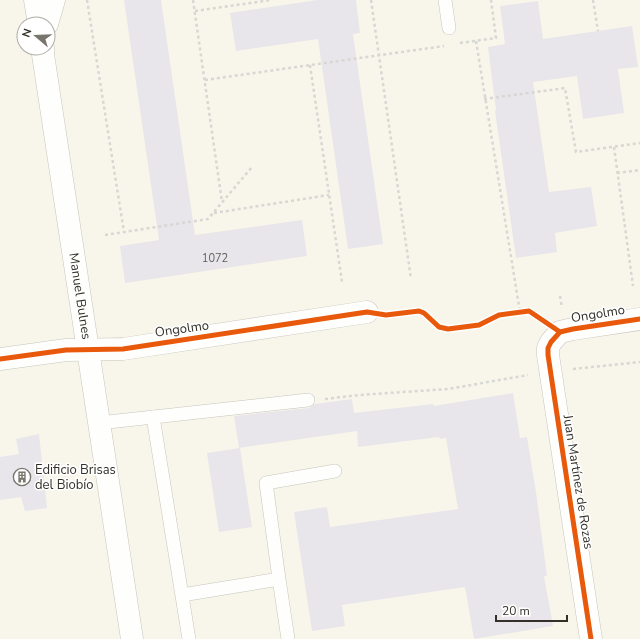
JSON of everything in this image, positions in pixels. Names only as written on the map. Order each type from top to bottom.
[{"type":"street","points":[[35,0],[38,16]]},
{"type":"street","points":[[49,16],[54,0]]},
{"type":"street","name":"Manuel Bulnes","points":[[44,56],[132,639]]},
{"type":"street","name":"Ongolmo","points":[[0,359],[66,350],[123,349],[367,312]]},
{"type":"street","name":"Ongolmo","points":[[560,332],[640,319]]},
{"type":"street","name":"Juan Martínez de Rozas","points":[[560,332],[551,342],[548,348],[548,356],[591,639]]},
{"type":"lane","points":[[445,0],[449,28]]},
{"type":"lane","points":[[100,423],[308,400]]},
{"type":"lane","points":[[153,417],[189,639]]},
{"type":"lane","points":[[288,639],[266,483],[335,471]]},
{"type":"lane","points":[[182,595],[279,579]]},
{"type":"path","points":[[86,0],[124,232]]},
{"type":"path","points":[[193,0],[222,202]]},
{"type":"path","points":[[195,11],[271,0]]},
{"type":"path","points":[[371,0],[411,279]]},
{"type":"path","points":[[454,44],[496,38],[491,0]]},
{"type":"path","points":[[593,0],[598,31]]},
{"type":"path","points":[[476,41],[484,98],[522,312],[513,313]]},
{"type":"path","points":[[205,80],[446,46]]},
{"type":"path","points":[[310,65],[342,282]]},
{"type":"path","points":[[484,98],[565,88],[576,152],[640,143]]},
{"type":"path","points":[[614,147],[633,286]]},
{"type":"path","points":[[105,235],[208,219],[252,167]]},
{"type":"path","points":[[617,173],[640,170]]},
{"type":"path","points":[[213,213],[329,196]]},
{"type":"path","points":[[308,400],[448,389],[551,371],[640,362]]},
{"type":"building","points":[[124,0],[161,0],[195,235],[302,220],[307,256],[125,283],[120,246],[159,240]]},
{"type":"building","points":[[317,0],[356,0],[360,33],[353,34],[383,244],[348,249],[318,39],[236,51],[230,13]]},
{"type":"building","points":[[538,1],[543,39],[632,26],[638,67],[618,69],[624,113],[583,119],[577,76],[533,82],[549,192],[591,187],[597,226],[555,233],[557,252],[516,258],[495,111],[488,47],[505,44],[500,6]]},
{"type":"building","points":[[513,393],[520,438],[527,437],[547,576],[544,576],[553,626],[474,639],[465,587],[342,605],[345,626],[312,631],[294,512],[327,507],[330,527],[458,509],[446,438],[440,439],[439,437],[358,447],[357,431],[239,448],[234,416],[309,408],[315,404],[352,399],[354,413],[433,404],[434,406]]},
{"type":"building","name":"Edificio Brisas del Biobío","points":[[39,434],[47,508],[25,511],[21,497],[0,500],[0,457],[19,454],[16,439]]},
{"type":"building","points":[[240,448],[252,527],[219,532],[207,453]]},
{"type":"cycle path","points":[[0,359],[66,350],[123,349],[367,312],[386,315],[419,311],[424,313],[439,327],[448,329],[479,325],[499,315],[529,311],[560,332]]},
{"type":"cycle path","points":[[591,639],[548,348],[560,332],[640,319]]},
{"type":"place","name":"Edificio Brisas del Biobío","points":[[22,477]]}]
